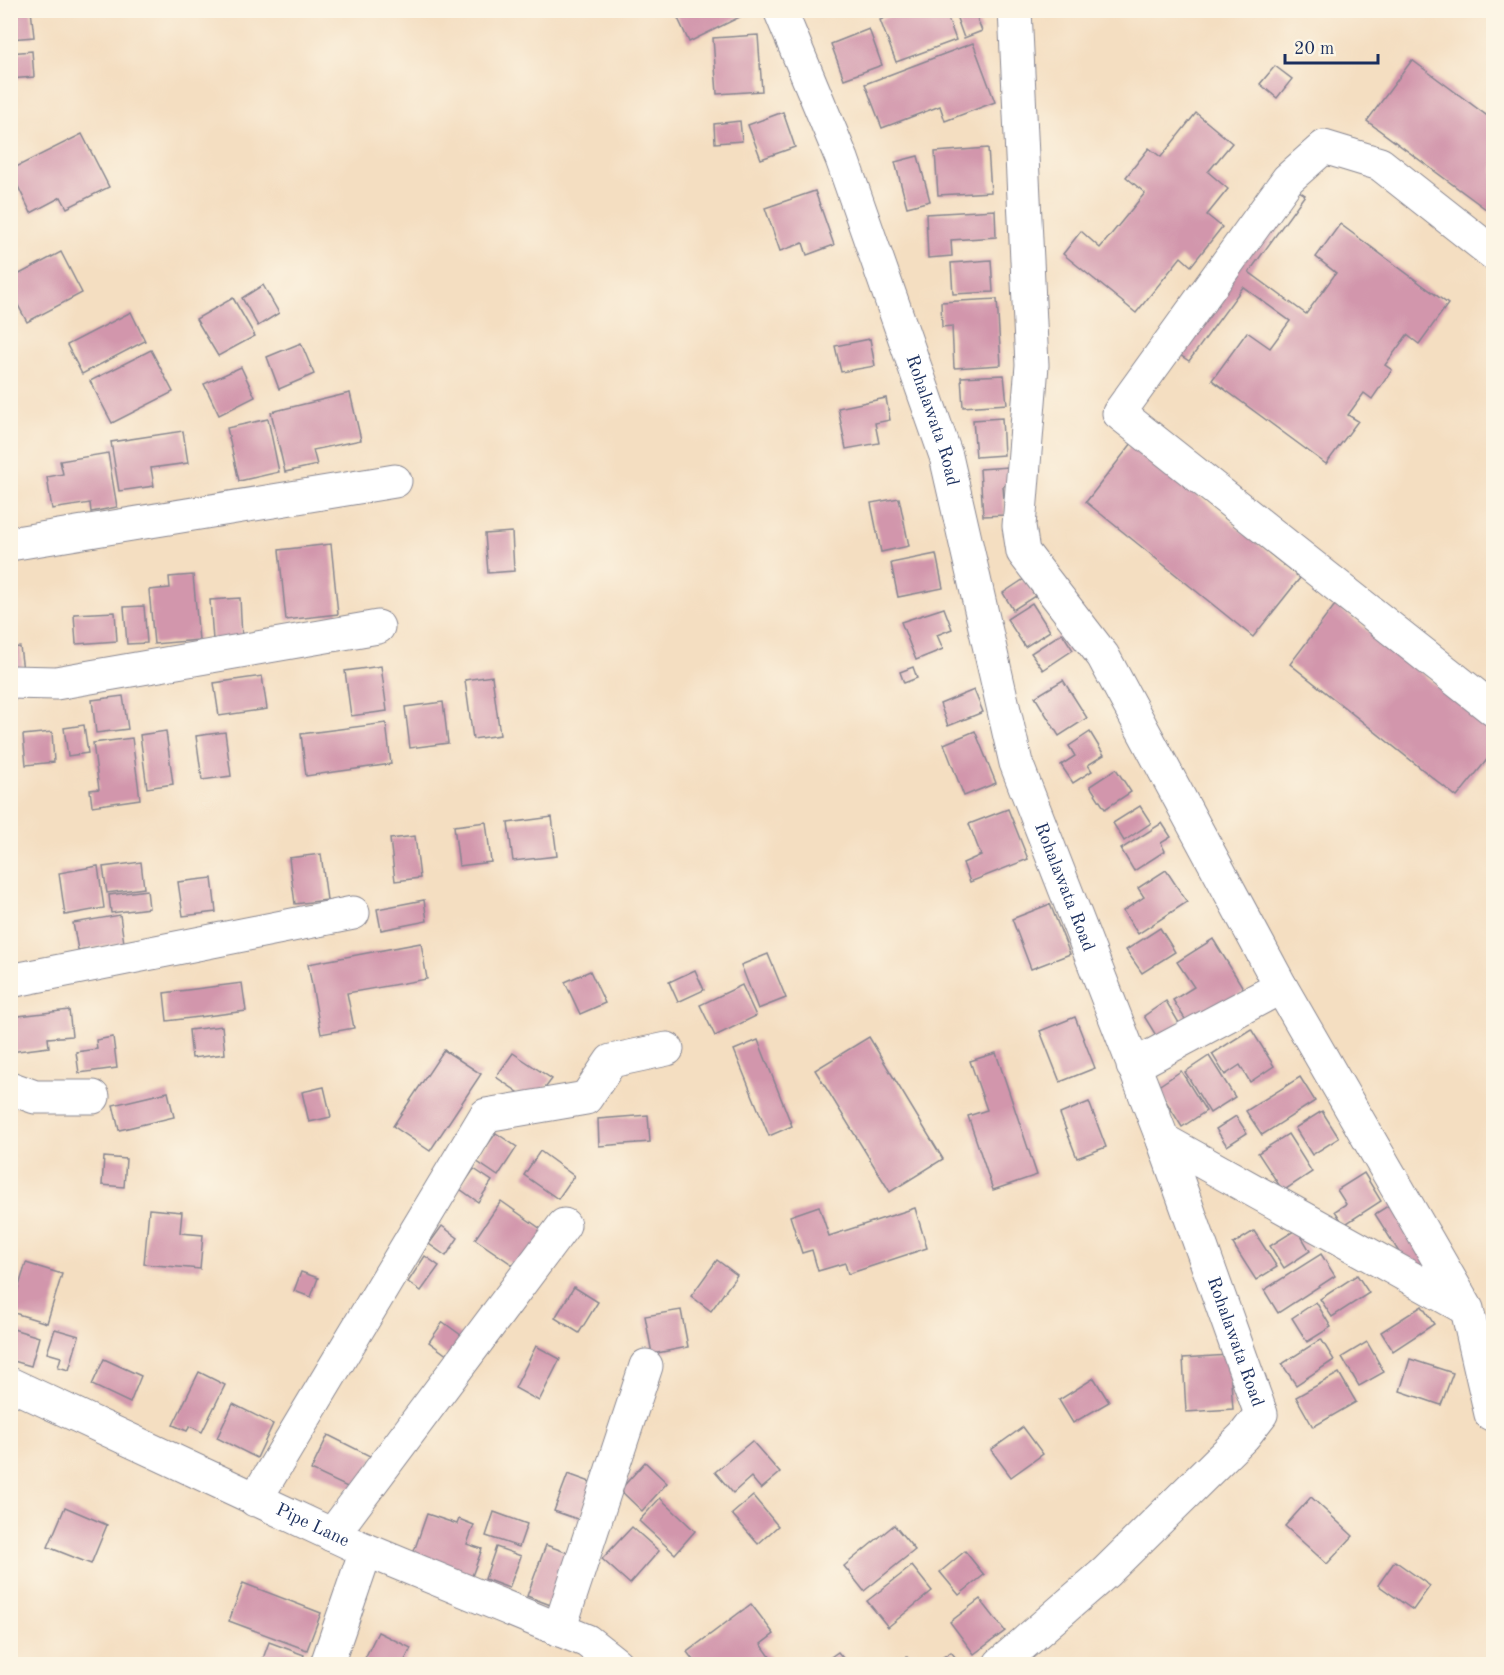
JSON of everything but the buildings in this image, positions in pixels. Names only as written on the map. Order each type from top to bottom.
[{"type":"street","name":"Rohalawata Road","points":[[780,10],[842,159],[946,456],[1016,762],[1163,1140],[1261,1414],[1244,1436],[1106,1572],[1000,1665]]},
{"type":"street","points":[[1015,10],[1032,365],[1018,526],[1023,552],[1103,656],[1281,987],[1467,1309],[1491,1414]]},
{"type":"street","points":[[1494,254],[1380,164],[1324,147],[1288,179],[1119,413],[1494,710]]},
{"type":"street","points":[[10,544],[395,481]]},
{"type":"street","points":[[10,682],[56,683],[378,627]]},
{"type":"street","points":[[10,981],[353,913]]},
{"type":"street","points":[[1133,1066],[1281,987]]},
{"type":"street","points":[[255,1500],[486,1115],[586,1098],[611,1061],[666,1049]]},
{"type":"street","points":[[10,1088],[35,1097],[93,1097]]},
{"type":"street","points":[[1163,1140],[1467,1309]]},
{"type":"street","points":[[332,1535],[564,1225]]},
{"type":"street","points":[[559,1630],[646,1366]]},
{"type":"street","name":"Pipe Lane","points":[[10,1384],[332,1535],[587,1641],[598,1659]]},
{"type":"street","points":[[327,1665],[366,1550]]}]
